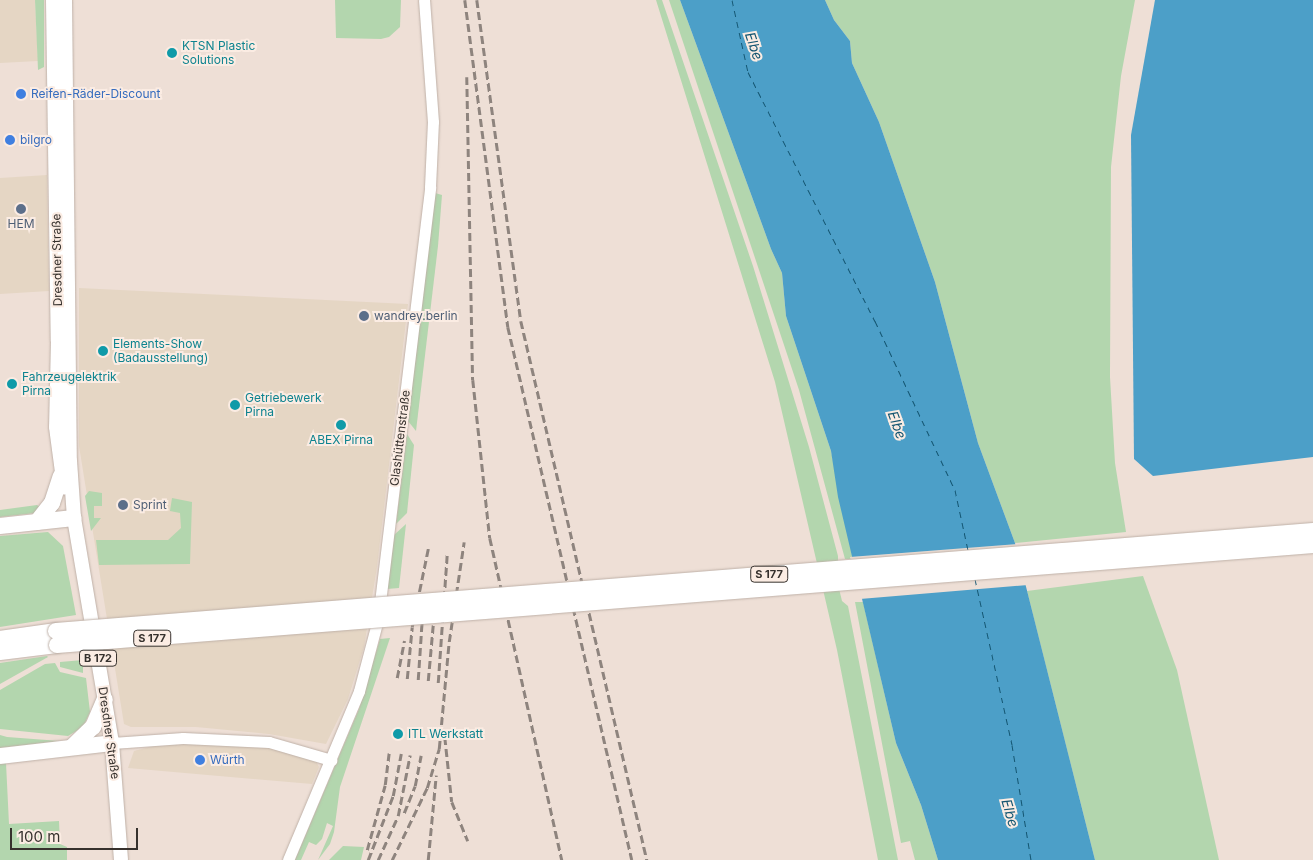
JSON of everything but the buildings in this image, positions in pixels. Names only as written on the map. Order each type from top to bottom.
[{"type":"highway","points":[[37,522],[52,503],[65,478]]},
{"type":"highway","points":[[0,526],[74,518]]},
{"type":"highway","name":"S 177","points":[[57,638],[1313,531]]},
{"type":"highway","name":"S 177","points":[[57,638],[1313,545]]},
{"type":"highway","points":[[0,639],[57,638]]},
{"type":"highway","points":[[0,654],[57,638]]},
{"type":"highway","points":[[73,746],[93,728],[105,699]]},
{"type":"highway","points":[[0,756],[73,746],[112,743]]},
{"type":"main road","name":"Dresdner Straße","points":[[53,0],[58,341],[56,427],[74,518],[112,743],[121,860]]},
{"type":"main road","name":"Dresdner Straße","points":[[65,0],[70,302],[65,478]]},
{"type":"street","name":"Glashüttenstraße","points":[[288,860],[331,760],[368,662],[383,584],[432,164],[432,84],[424,0]]},
{"type":"street","points":[[112,743],[176,738],[269,742],[300,748],[331,760]]},
{"type":"shaded area","points":[[0,0],[35,0],[38,61],[0,63]]},
{"type":"shaded area","points":[[47,175],[49,291],[0,294],[0,178]]},
{"type":"shaded area","points":[[79,288],[408,304],[377,567],[364,647],[348,699],[326,744],[269,734],[196,727],[131,727],[124,724],[79,446]]},
{"type":"shaded area","points":[[164,743],[269,746],[316,761],[319,767],[312,784],[128,768],[134,751]]},
{"type":"green space","points":[[35,0],[44,0],[44,67],[38,70]]},
{"type":"green space","points":[[335,0],[401,0],[400,27],[389,37],[381,39],[336,38]]},
{"type":"green space","points":[[656,0],[662,0],[753,266],[809,447],[838,556],[838,561],[833,564],[842,601],[848,606],[898,860],[878,860],[837,650],[775,382]]},
{"type":"green space","points":[[669,0],[680,0],[771,249],[782,273],[786,316],[831,451],[853,559],[845,559],[799,390]]},
{"type":"green space","points":[[825,0],[1135,0],[1121,76],[1111,167],[1110,377],[1115,463],[1126,532],[1015,543],[978,443],[935,282],[879,122],[852,63],[850,41],[834,20]]},
{"type":"green space","points":[[435,193],[442,195],[438,246],[416,431],[408,421]]},
{"type":"green space","points":[[407,434],[414,445],[407,513],[396,524]]},
{"type":"green space","points":[[89,491],[102,493],[102,506],[94,506],[94,518],[101,518],[91,531],[85,496]]},
{"type":"green space","points":[[172,498],[192,502],[190,564],[99,565],[96,540],[168,540],[181,528],[180,513],[170,511]]},
{"type":"green space","points":[[37,505],[40,507],[35,513],[0,517],[0,510]]},
{"type":"green space","points":[[406,524],[399,588],[387,589],[394,535]]},
{"type":"green space","points":[[48,532],[63,546],[76,615],[0,627],[0,536]]},
{"type":"green space","points":[[1143,576],[1177,670],[1219,860],[1095,860],[1027,591]]},
{"type":"green space","points":[[855,602],[863,602],[896,743],[921,805],[938,860],[915,860],[910,841],[901,843]]},
{"type":"green space","points":[[390,638],[340,787],[334,832],[330,844],[318,860],[333,826],[327,823],[322,839],[316,845],[309,842],[301,860],[295,860],[359,709],[380,639]]},
{"type":"green space","points":[[48,657],[0,684],[0,663]]},
{"type":"green space","points":[[83,660],[83,673],[60,667],[60,662]]},
{"type":"green space","points":[[55,663],[60,672],[86,678],[90,712],[83,727],[68,736],[0,729],[0,690],[45,664]]},
{"type":"green space","points":[[0,735],[7,737],[60,741],[0,748]]},
{"type":"green space","points":[[0,763],[6,763],[9,824],[59,821],[60,844],[67,847],[67,860],[0,860]]},
{"type":"green space","points":[[343,846],[364,847],[361,860],[329,860]]},
{"type":"water","name":"Elbe","points":[[680,0],[825,0],[834,20],[850,41],[852,63],[879,122],[935,282],[978,443],[1015,543],[1095,860],[938,860],[921,805],[896,743],[838,497],[831,451],[786,316],[782,273],[771,249]]},
{"type":"water","points":[[1155,0],[1313,0],[1313,457],[1153,476],[1134,459],[1131,135]]},
{"type":"pier","points":[[1018,544],[1028,585],[860,599],[850,557]]},
{"type":"ferry route","points":[[732,0],[748,72],[875,321],[955,490],[968,550]]},
{"type":"ferry route","points":[[975,579],[1012,745],[1031,860]]},
{"type":"railway","points":[[465,0],[508,327],[632,860]]},
{"type":"railway","points":[[477,0],[521,321],[647,860]]},
{"type":"railway","points":[[467,77],[473,380],[490,538],[562,860]]},
{"type":"railway","points":[[392,860],[427,788],[439,749],[449,642],[464,542]]},
{"type":"railway","points":[[407,679],[412,627],[428,549]]},
{"type":"railway","points":[[438,683],[447,553]]},
{"type":"railway","points":[[418,680],[423,604]]},
{"type":"railway","points":[[428,681],[433,625]]},
{"type":"railway","points":[[397,678],[404,641]]},
{"type":"railway","points":[[445,737],[452,802],[468,841]]},
{"type":"railway","points":[[367,850],[385,785],[389,753]]},
{"type":"railway","points":[[368,860],[393,796],[401,754]]},
{"type":"railway","points":[[378,860],[398,816],[410,755]]},
{"type":"railway","points":[[404,813],[415,786],[421,756]]},
{"type":"railway","points":[[428,860],[436,775]]},
{"type":"place","name":"KTSN Plastic Solutions","points":[[172,53]]},
{"type":"place","name":"Reifen-Räder-Discount","points":[[21,94]]},
{"type":"place","name":"bilgro","points":[[10,140]]},
{"type":"place","name":"HEM","points":[[21,209]]},
{"type":"place","name":"wandrey.berlin","points":[[364,316]]},
{"type":"place","name":"Elements-Show (Badausstellung)","points":[[103,351]]},
{"type":"place","name":"Fahrzeugelektrik Pirna","points":[[12,384]]},
{"type":"place","name":"Getriebewerk Pirna","points":[[235,405]]},
{"type":"place","name":"ABEX Pirna","points":[[341,425]]},
{"type":"place","name":"Sprint","points":[[123,505]]},
{"type":"place","name":"ITL Werkstatt","points":[[398,734]]},
{"type":"place","name":"Würth","points":[[200,760]]}]
